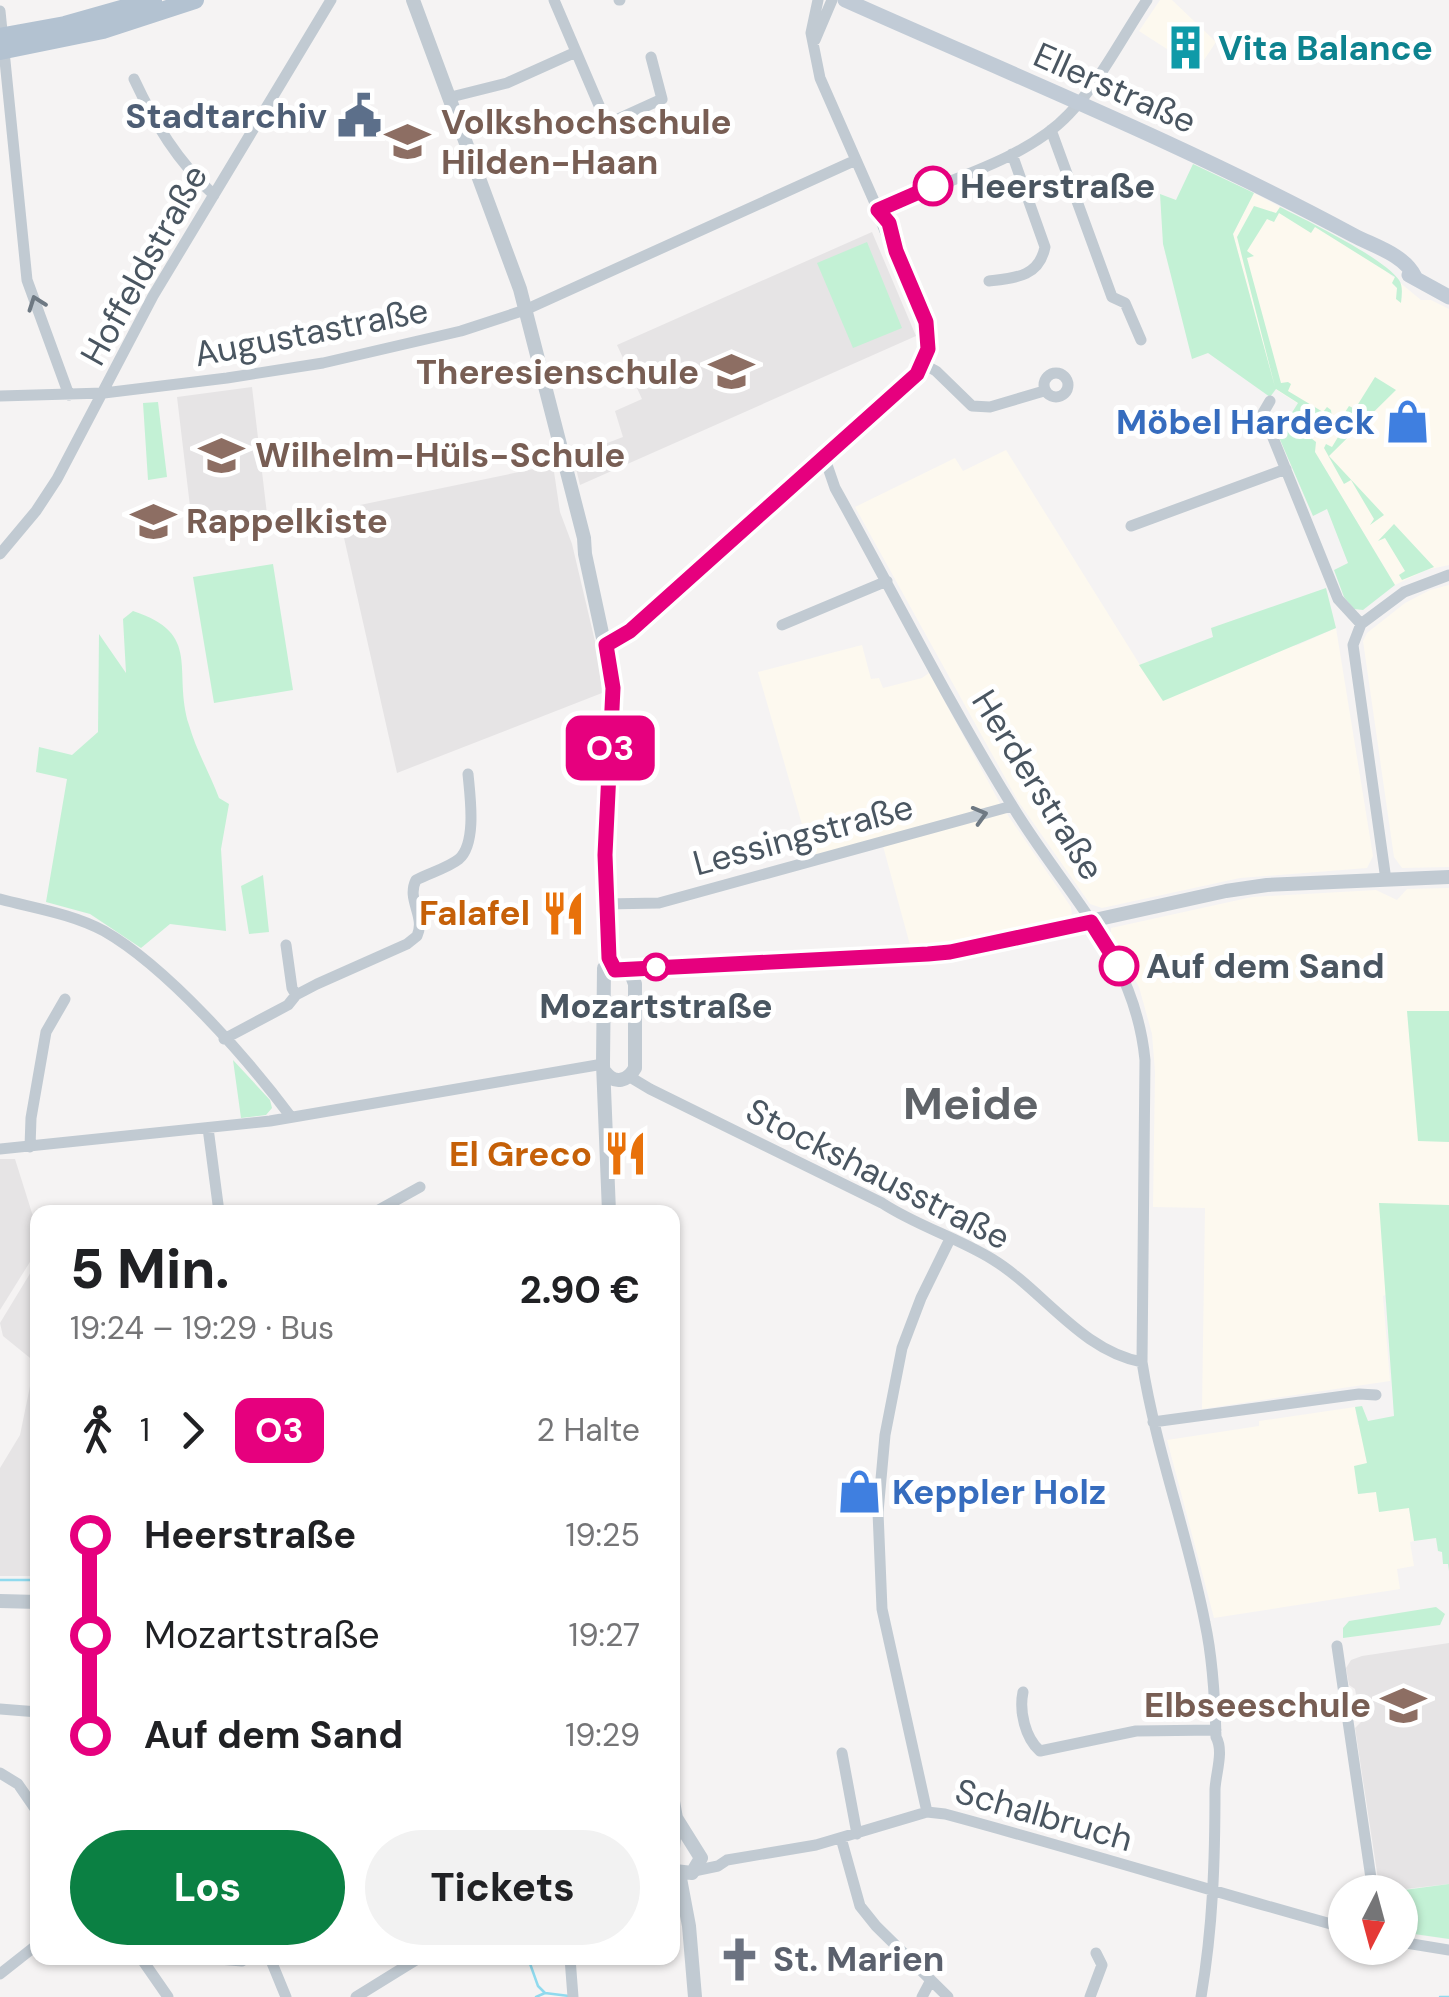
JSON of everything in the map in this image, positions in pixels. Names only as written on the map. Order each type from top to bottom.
[{"type":"main road","points":[[2,44],[153,0]]},
{"type":"main road","points":[[2,44],[103,30],[195,0]]},
{"type":"main road","name":"Ellerstraße","points":[[845,0],[1160,138],[1358,238],[1391,264],[1449,297]]},
{"type":"street","name":"Hoffeldstraße","points":[[0,554],[47,495],[153,296],[331,0]]},
{"type":"street","points":[[414,0],[526,310],[574,496],[606,645],[613,688],[602,937],[615,971]]},
{"type":"street","points":[[554,0],[606,124],[662,99],[652,57]]},
{"type":"street","points":[[606,645],[630,631],[820,463],[909,383],[923,364],[928,342],[926,322],[820,78],[811,32],[818,0]]},
{"type":"street","points":[[814,44],[832,0]]},
{"type":"street","points":[[878,210],[1012,154],[1051,130],[1080,102],[1147,0]]},
{"type":"street","points":[[0,10],[27,280],[69,395]]},
{"type":"street","points":[[451,97],[507,83],[576,52]]},
{"type":"street","points":[[134,80],[175,155],[214,195]]},
{"type":"street","points":[[1051,130],[1112,297],[1125,303],[1141,340]]},
{"type":"street","points":[[990,281],[1031,272],[1043,259],[1045,247],[1012,154]]},
{"type":"street","name":"Augustastraße","points":[[0,396],[104,394],[324,363],[461,331],[526,310],[856,160]]},
{"type":"street","points":[[923,364],[936,371],[972,406],[990,406],[1044,391]]},
{"type":"street","points":[[1270,402],[1264,413],[1338,599],[1361,624]]},
{"type":"street","name":"Herderstraße","points":[[820,463],[1012,806],[1091,922],[1131,990],[1143,1035],[1146,1101],[1142,1362],[1153,1422],[1205,1622],[1220,1748],[1214,1890],[1202,1997]]},
{"type":"street","points":[[1131,526],[1286,469]]},
{"type":"street","points":[[1386,880],[1354,648],[1361,624],[1404,592],[1449,575]]},
{"type":"street","points":[[782,626],[887,582]]},
{"type":"street","points":[[224,1039],[288,1005],[296,995],[418,936],[420,918],[412,886],[416,880],[459,858],[465,850],[472,819],[468,774]]},
{"type":"street","name":"Lessingstraße","points":[[606,909],[659,903],[1012,806]]},
{"type":"street","points":[[610,1205],[602,982],[615,971],[950,952],[1240,888],[1449,877]]},
{"type":"street","points":[[0,899],[104,931],[184,994],[291,1118]]},
{"type":"street","points":[[286,945],[296,995]]},
{"type":"street","points":[[634,984],[679,967]]},
{"type":"street","points":[[607,1115],[625,1078],[635,1068],[634,984],[632,976],[615,971]]},
{"type":"street","points":[[30,1147],[32,1104],[46,1032],[64,999]]},
{"type":"street","points":[[0,1149],[291,1118],[604,1068],[625,1078]]},
{"type":"street","name":"Stockshausstraße","points":[[625,1078],[990,1258],[1106,1351],[1142,1362]]},
{"type":"street","points":[[208,1128],[218,1205]]},
{"type":"street","points":[[388,1205],[420,1187]]},
{"type":"street","points":[[927,1812],[882,1608],[879,1498],[885,1436],[902,1348],[950,1239]]},
{"type":"street","points":[[1153,1422],[1376,1395]]},
{"type":"street","points":[[0,1601],[30,1602]]},
{"type":"street","points":[[1336,1646],[1370,1875]]},
{"type":"street","points":[[1023,1692],[1022,1712],[1031,1743],[1040,1751],[1136,1731],[1216,1734]]},
{"type":"street","points":[[0,1710],[30,1712]]},
{"type":"street","points":[[842,1753],[857,1834]]},
{"type":"street","points":[[0,1773],[18,1784],[30,1801]]},
{"type":"street","name":"Schalbruch","points":[[684,1871],[841,1838],[927,1812],[1054,1843],[1328,1923]]},
{"type":"street","points":[[680,1825],[700,1862],[684,1871],[695,1997]]},
{"type":"street","points":[[841,1838],[860,1906],[948,1997]]},
{"type":"street","points":[[680,1848],[694,1849]]},
{"type":"street","name":"Schalbruch","points":[[694,1849],[728,1860]]},
{"type":"street","points":[[1418,1945],[1449,1950]]},
{"type":"street","points":[[0,1974],[30,1950]]},
{"type":"street","points":[[1090,1997],[1102,1965],[1096,1953]]},
{"type":"street","points":[[146,1965],[168,1997]]},
{"type":"street","points":[[273,1965],[286,1997]]},
{"type":"street","points":[[356,1997],[408,1965]]},
{"type":"street","points":[[571,1965],[573,1994]]},
{"type":"street","points":[[922,1997],[931,1980]]},
{"type":"shaded area","points":[[1160,0],[1172,0],[1216,42],[1198,69],[1139,31]]},
{"type":"shaded area","points":[[1254,193],[1359,249],[1421,300],[1431,300],[1449,309],[1449,565],[1426,570],[1395,585],[1315,452],[1311,438],[1322,419],[1275,389],[1233,234]]},
{"type":"shaded area","name":"Theresienschule","points":[[872,232],[916,336],[580,485],[573,456],[623,437],[615,411],[642,399],[617,345]]},
{"type":"shaded area","name":"Wilhelm-Hüls-Schule","points":[[252,387],[267,514],[192,523],[177,397]]},
{"type":"shaded area","points":[[1006,450],[1145,673],[1298,645],[1336,628],[1373,856],[1367,868],[1240,878],[1102,908],[1090,904],[1018,801],[855,507],[955,458],[963,471]]},
{"type":"shaded area","points":[[553,465],[560,512],[572,544],[598,654],[602,693],[397,773],[342,529],[362,524],[360,505]]},
{"type":"shaded area","points":[[1449,585],[1449,867],[1402,868],[1394,857],[1363,641],[1367,633],[1405,603]]},
{"type":"shaded area","points":[[862,645],[871,679],[879,678],[883,688],[929,673],[1002,807],[812,859],[758,672]]},
{"type":"shaded area","points":[[1005,811],[1071,907],[1072,916],[953,943],[910,945],[883,846]]},
{"type":"shaded area","points":[[1449,888],[1449,1267],[1383,1296],[1390,1381],[1202,1409],[1205,1208],[1153,1207],[1152,1034],[1139,987],[1111,935],[1111,928],[1252,897],[1376,890],[1397,900],[1407,889]]},
{"type":"shaded area","points":[[0,1159],[15,1159],[30,1207],[30,1262],[0,1310]]},
{"type":"shaded area","points":[[30,1274],[30,1358],[3,1336],[0,1323]]},
{"type":"shaded area","points":[[30,1386],[30,1576],[0,1576],[0,1468],[20,1435]]},
{"type":"shaded area","points":[[1355,1407],[1367,1464],[1358,1494],[1376,1492],[1409,1508],[1414,1566],[1397,1569],[1400,1589],[1214,1618],[1167,1440]]},
{"type":"shaded area","name":"Elbseeschule","points":[[1449,1643],[1449,1884],[1418,1888],[1418,1875],[1377,1875],[1355,1728],[1361,1722],[1355,1689],[1349,1685],[1346,1668],[1351,1660]]},
{"type":"green space","points":[[1193,164],[1254,193],[1233,234],[1275,387],[1237,237],[1254,206],[1276,213],[1280,207],[1325,230],[1378,261],[1391,271],[1400,282],[1401,303],[1392,283],[1395,277],[1315,227],[1311,233],[1279,213],[1274,222],[1267,219],[1247,251],[1254,256],[1247,258],[1281,383],[1291,384],[1288,391],[1323,412],[1327,407],[1331,410],[1332,418],[1325,415],[1311,438],[1316,442],[1315,452],[1395,585],[1363,610],[1354,609],[1344,597],[1334,570],[1348,563],[1327,509],[1313,516],[1278,435],[1298,403],[1276,389],[1270,397],[1208,353],[1192,359],[1163,244],[1160,194],[1176,200]]},
{"type":"green space","points":[[867,242],[902,328],[853,348],[817,263]]},
{"type":"green space","points":[[1375,377],[1396,390],[1329,456],[1384,515],[1370,525],[1374,519],[1351,480],[1344,484],[1324,448],[1326,444],[1332,447],[1344,427],[1338,423],[1349,406],[1355,409]]},
{"type":"green space","points":[[158,402],[167,477],[148,480],[143,403]]},
{"type":"green space","points":[[1394,524],[1434,567],[1402,580],[1399,575],[1405,571],[1385,538],[1378,541]]},
{"type":"green space","points":[[273,564],[293,690],[214,703],[193,577]]},
{"type":"green space","points":[[1326,588],[1336,628],[1163,701],[1139,665],[1213,637],[1211,628]]},
{"type":"green space","points":[[133,611],[155,620],[177,643],[192,734],[219,798],[229,804],[221,849],[226,931],[170,924],[141,948],[90,914],[46,902],[67,779],[36,772],[39,747],[72,755],[98,732],[99,634],[126,673],[123,619]]},
{"type":"green space","points":[[263,875],[269,932],[249,934],[241,886]]},
{"type":"green space","points":[[1407,1011],[1449,1011],[1449,1142],[1418,1141]]},
{"type":"green space","points":[[233,1060],[270,1100],[272,1108],[266,1115],[241,1118]]},
{"type":"green space","points":[[1379,1203],[1449,1205],[1449,1571],[1448,1564],[1443,1564],[1436,1538],[1414,1541],[1409,1508],[1379,1512],[1376,1492],[1358,1494],[1354,1466],[1367,1463],[1355,1407],[1362,1406],[1368,1421],[1394,1416]]},
{"type":"green space","points":[[1436,1607],[1445,1614],[1440,1625],[1343,1638],[1343,1628],[1349,1621]]},
{"type":"green space","points":[[1449,1884],[1449,1939],[1418,1935],[1418,1888]]},
{"type":"waterway","points":[[0,1580],[30,1580]]},
{"type":"waterway","points":[[530,1965],[545,1993]]},
{"type":"waterway","points":[[536,1997],[545,1993],[569,1996]]},
{"type":"waterway","points":[[1440,1997],[1449,1997]]},
{"type":"bus line","name":"O3","points":[[933,186],[878,210],[889,223],[896,251],[926,322],[928,349],[917,374],[630,631],[606,645],[613,688],[605,855],[609,958],[615,970],[928,954],[1091,922],[1119,966]]},
{"type":"place","name":"Vita Balance","points":[[1185,48]]},
{"type":"place","name":"Stadtarchiv","points":[[360,116]]},
{"type":"place","name":"Volkshochschule Hilden-Haan","points":[[408,142]]},
{"type":"place","name":"Heerstraße","points":[[933,186]]},
{"type":"place","name":"Theresienschule","points":[[732,372]]},
{"type":"place","name":"Möbel Hardeck","points":[[1408,422]]},
{"type":"place","name":"Wilhelm-Hüls-Schule","points":[[222,455]]},
{"type":"place","name":"Rappelkiste","points":[[153,521]]},
{"type":"place","name":"Falafel","points":[[563,913]]},
{"type":"place","name":"Auf dem Sand","points":[[1119,966]]},
{"type":"place","name":"Mozartstraße","points":[[656,967]]},
{"type":"place","name":"El Greco","points":[[625,1154]]},
{"type":"place","name":"Keppler Holz","points":[[859,1492]]},
{"type":"place","name":"Elbseeschule","points":[[1404,1705]]},
{"type":"place","name":"St. Marien","points":[[740,1959]]},
{"type":"district","name":"Meide","points":[[971,1103]]}]
